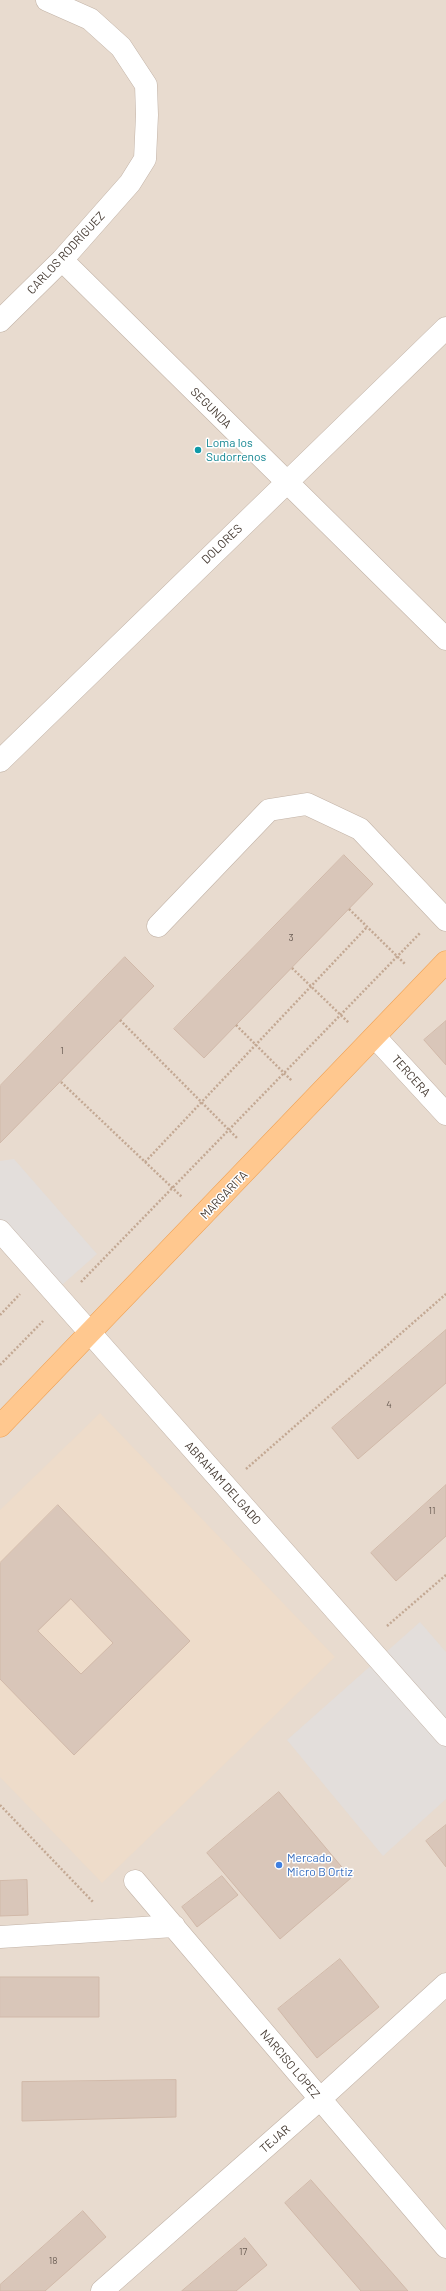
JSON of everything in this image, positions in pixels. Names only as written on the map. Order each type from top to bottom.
[{"type":"main road","name":"MARGARITA","points":[[0,1426],[446,962]]},
{"type":"street","name":"CARLOS RODRÍGUEZ","points":[[0,321],[62,260],[130,183],[145,159],[148,115],[146,85],[121,47],[90,19],[47,0]]},
{"type":"street","name":"SEGUNDA","points":[[62,260],[446,639]]},
{"type":"street","name":"DOLORES","points":[[0,761],[446,328]]},
{"type":"street","points":[[158,926],[269,810],[307,804],[360,829],[443,917]]},
{"type":"street","name":"TERCERA","points":[[372,1040],[446,1114]]},
{"type":"street","name":"ABRAHAM DELGADO","points":[[0,1231],[446,1735]]},
{"type":"street","name":"NARCISO LÓPEZ","points":[[135,1881],[446,2247]]},
{"type":"street","points":[[0,1937],[174,1926]]},
{"type":"street","name":"TEJAR","points":[[102,2291],[320,2099],[446,1984]]},
{"type":"path","points":[[349,909],[425,984]]},
{"type":"path","points":[[0,1365],[397,956],[443,917]]},
{"type":"path","points":[[145,1162],[367,927]]},
{"type":"path","points":[[292,968],[340,1015],[372,1040]]},
{"type":"path","points":[[120,1020],[258,1159]]},
{"type":"path","points":[[236,1025],[313,1101]]},
{"type":"path","points":[[61,1082],[202,1217]]},
{"type":"path","points":[[226,1487],[446,1294]]},
{"type":"path","points":[[366,1645],[446,1575]]},
{"type":"path","points":[[0,1805],[120,1930]]},
{"type":"shaded area","points":[[0,0],[446,0],[446,2291],[0,2291]]},
{"type":"shaded area","points":[[14,1159],[97,1254],[54,1292],[0,1231],[0,1161]]},
{"type":"shaded area","points":[[100,1413],[335,1657],[102,1883],[0,1777],[0,1510]]},
{"type":"shaded area","points":[[420,1622],[446,1652],[446,1799],[383,1856],[287,1740]]},
{"type":"building","points":[[344,855],[373,884],[204,1058],[174,1029]]},
{"type":"building","points":[[125,957],[154,986],[0,1143],[0,1086]]},
{"type":"building","points":[[446,1021],[446,1065],[424,1040]]},
{"type":"building","points":[[446,1330],[446,1383],[358,1459],[332,1428]]},
{"type":"building","points":[[446,1485],[446,1536],[396,1581],[371,1553]]},
{"type":"building","points":[[58,1505],[190,1641],[74,1755],[0,1679],[0,1563]],"holes":[[[71,1599],[113,1643],[81,1674],[38,1631]]]},
{"type":"building","name":"Mercado Micro B Ortiz","points":[[279,1792],[351,1878],[280,1939],[207,1853]]},
{"type":"building","points":[[446,1825],[446,1867],[426,1841]]},
{"type":"building","points":[[222,1876],[238,1895],[197,1927],[182,1907]]},
{"type":"building","points":[[27,1880],[28,1915],[0,1916],[0,1881]]},
{"type":"building","points":[[340,1959],[379,2007],[317,2058],[278,2009]]},
{"type":"building","points":[[0,1977],[99,1977],[99,2017],[0,2017]]},
{"type":"building","points":[[176,2080],[176,2117],[22,2121],[22,2082]]},
{"type":"building","points":[[311,2180],[408,2291],[361,2291],[285,2203]]},
{"type":"building","points":[[83,2211],[106,2237],[45,2291],[0,2291],[0,2285]]},
{"type":"building","points":[[245,2238],[267,2265],[236,2291],[182,2291]]},
{"type":"place","name":"Loma los Sudorrenos","points":[[198,450]]},
{"type":"place","name":"Mercado Micro B Ortiz","points":[[279,1865]]}]
